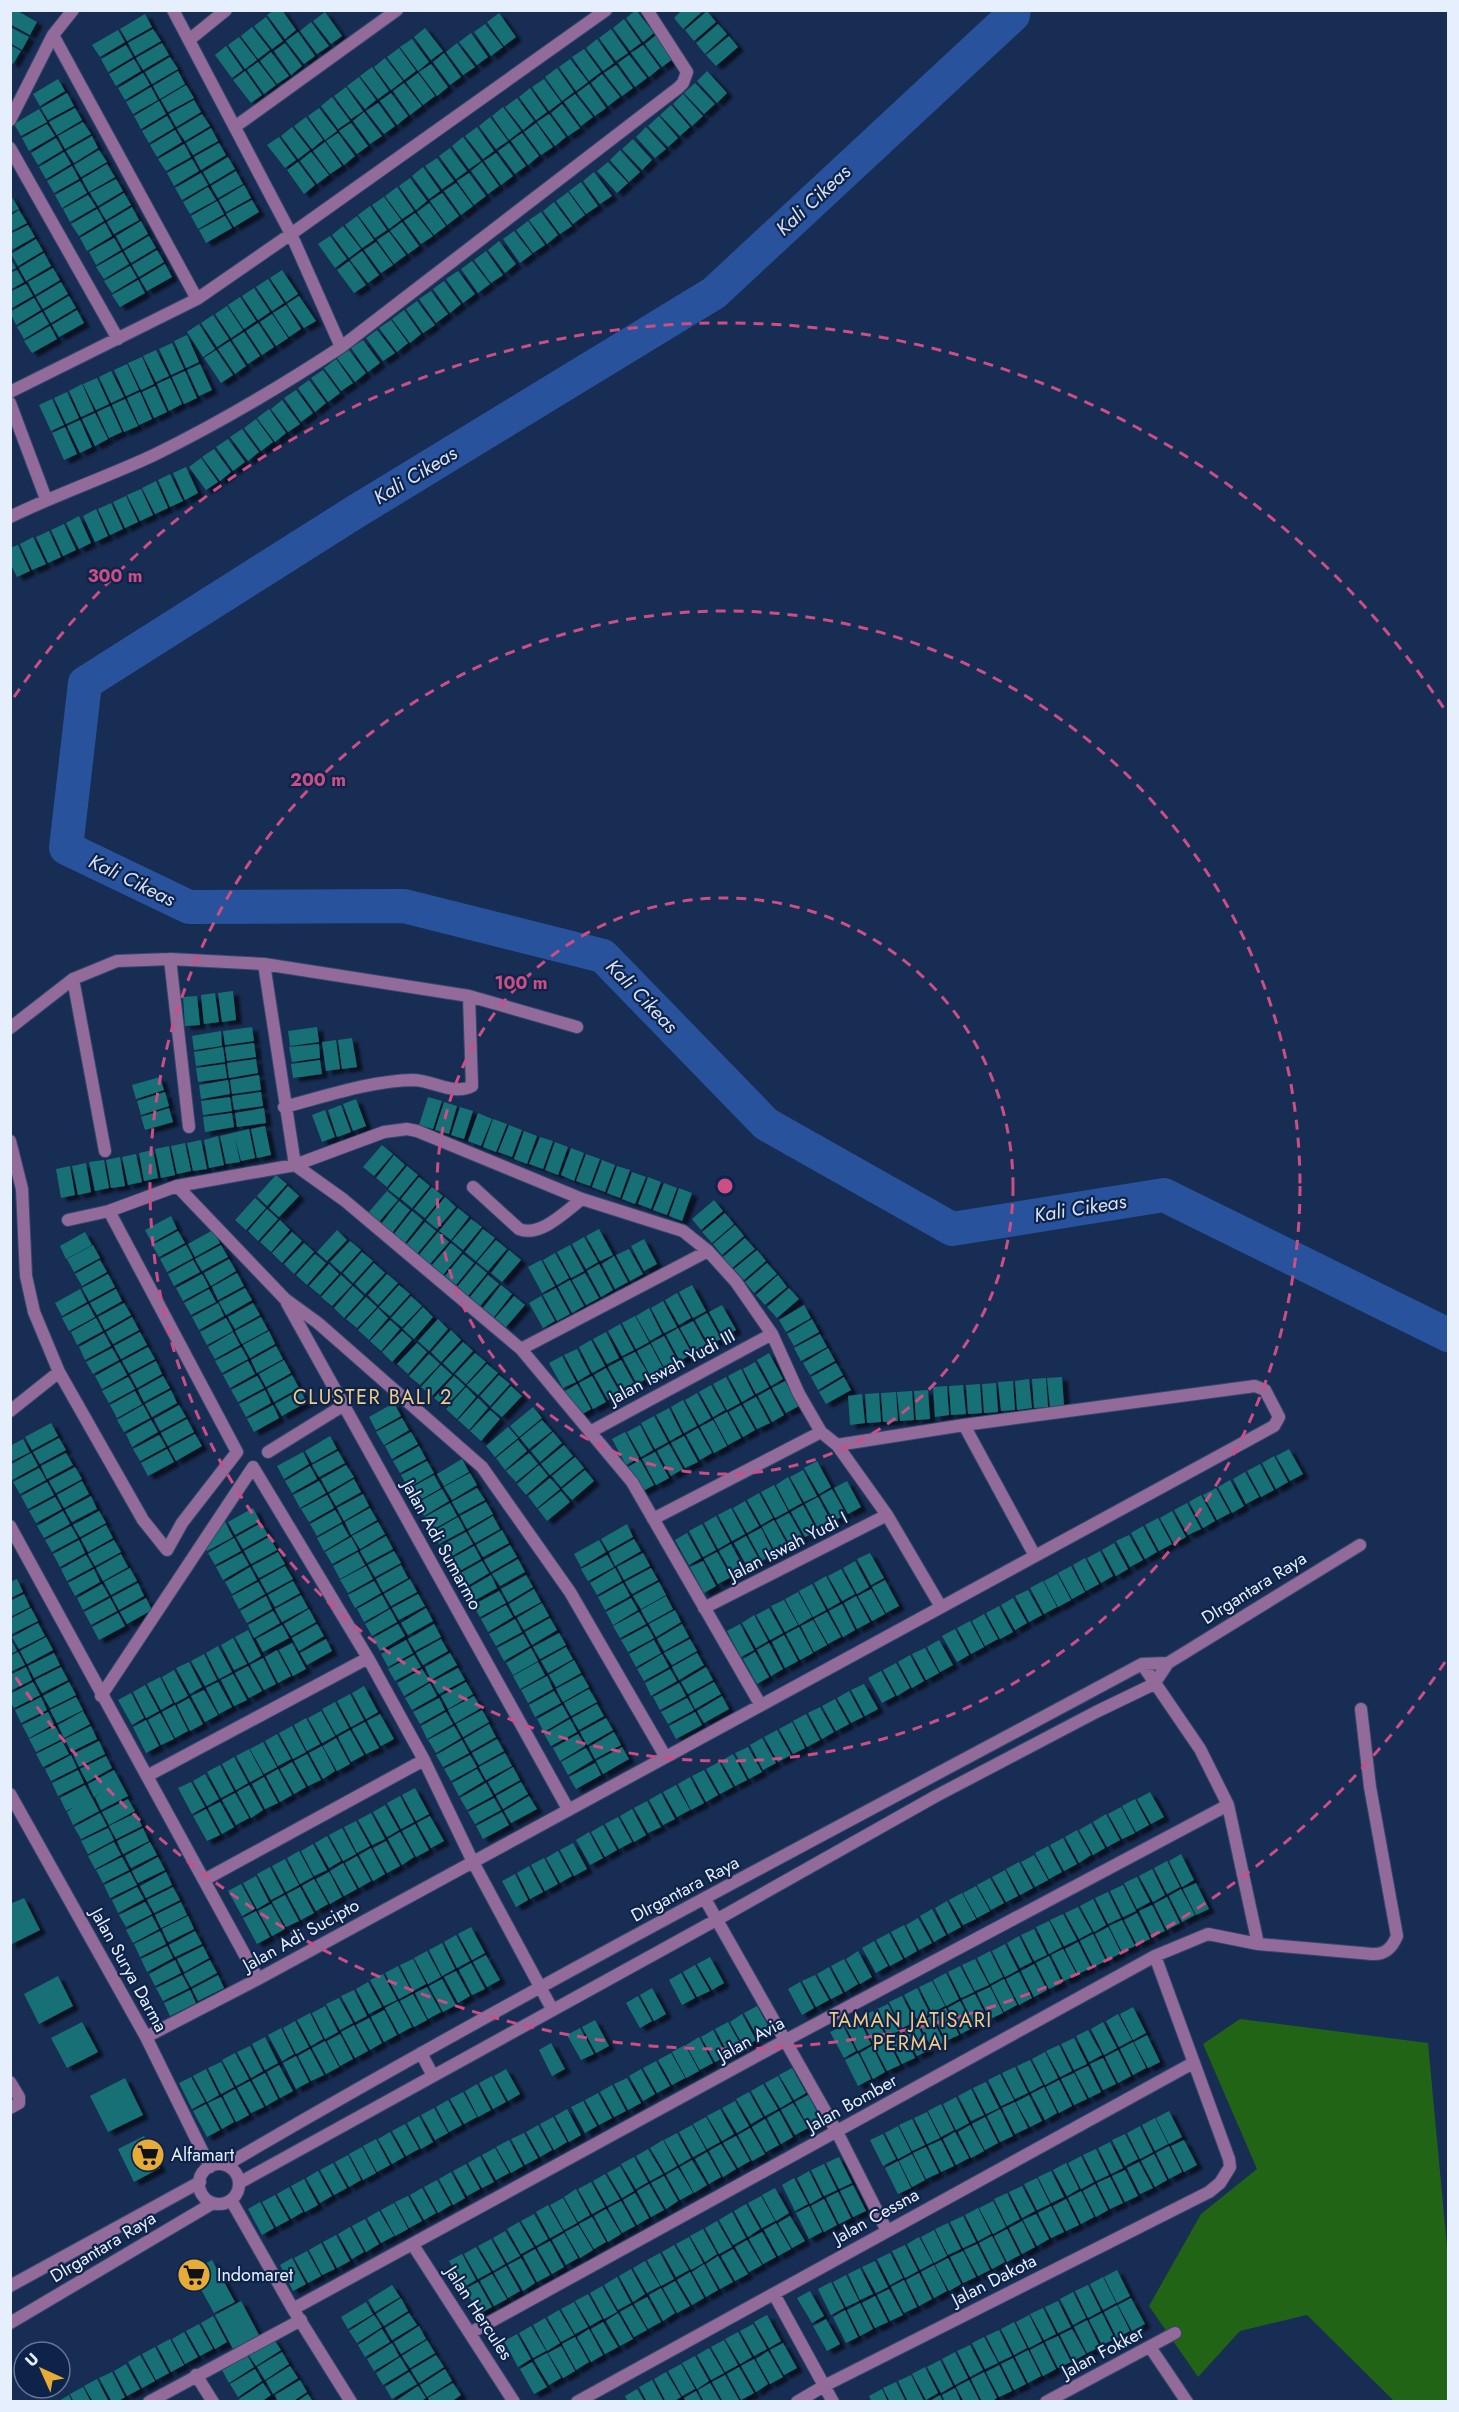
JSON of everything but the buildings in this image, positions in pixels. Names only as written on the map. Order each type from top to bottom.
[{"type":"street","points":[[10,120],[53,35],[73,10]]},
{"type":"street","points":[[173,10],[291,234],[341,347]]},
{"type":"street","points":[[189,40],[226,10]]},
{"type":"street","points":[[236,126],[397,10]]},
{"type":"street","points":[[10,392],[197,298],[606,10]]},
{"type":"street","points":[[10,517],[152,456],[237,412],[341,347],[683,83],[687,72],[647,10]]},
{"type":"street","points":[[53,35],[197,298]]},
{"type":"street","points":[[10,148],[118,339]]},
{"type":"street","points":[[10,403],[46,500]]},
{"type":"street","points":[[170,959],[189,1127]]},
{"type":"street","points":[[10,1028],[73,979],[117,961],[170,959],[264,964],[469,996],[577,1027]]},
{"type":"street","points":[[264,964],[284,1107],[295,1165],[344,1200],[521,1349],[632,1482],[760,1704]]},
{"type":"street","points":[[73,979],[105,1151]]},
{"type":"street","points":[[284,1107],[377,1082],[416,1080],[463,1091],[471,1086],[469,996]]},
{"type":"street","points":[[68,1220],[109,1211],[177,1186],[295,1165],[384,1132],[407,1129],[417,1131],[582,1200],[683,1230],[708,1251],[736,1282],[772,1334],[821,1432],[837,1445],[887,1515],[941,1607]]},
{"type":"street","points":[[10,1141],[22,1189],[26,1276],[32,1303],[59,1372],[143,1520],[167,1550],[182,1523],[237,1452],[109,1211]]},
{"type":"street","points":[[177,1186],[285,1299],[318,1323],[482,1467],[570,1592],[665,1756]]},
{"type":"street","points":[[473,1187],[519,1229],[527,1232],[540,1229],[582,1200]]},
{"type":"street","points":[[521,1349],[708,1251]]},
{"type":"street","name":"Jalan Adi Sumarmo","points":[[285,1299],[568,1809]]},
{"type":"street","name":"Jalan Iswah Yudi III","points":[[590,1432],[772,1334]]},
{"type":"street","points":[[10,1411],[59,1372]]},
{"type":"street","name":"Jalan Adi Sucipto","points":[[146,2037],[258,1979],[1274,1426],[1279,1417],[1265,1390],[1255,1386],[964,1425]]},
{"type":"street","points":[[268,1452],[344,1405]]},
{"type":"street","points":[[837,1445],[964,1425],[1035,1556]]},
{"type":"street","points":[[653,1519],[821,1432]]},
{"type":"street","points":[[102,1696],[253,1467],[368,1658],[424,1760],[473,1862],[552,2009]]},
{"type":"street","name":"Jalan Iswah Yudi I","points":[[704,1608],[887,1515]]},
{"type":"street","points":[[10,1526],[258,1979]]},
{"type":"street","name":"DIrgantara Raya","points":[[1154,1684],[1168,1663],[1360,1545]]},
{"type":"street","points":[[147,1776],[368,1658]]},
{"type":"street","name":"DIrgantara Raya","points":[[226,2165],[421,2053],[1142,1664],[1168,1663]]},
{"type":"street","points":[[1142,1664],[1200,1749],[1228,1804],[1258,1944]]},
{"type":"street","points":[[239,2183],[936,1796],[1154,1684]]},
{"type":"street","name":"Jalan Bomber","points":[[470,2333],[1155,1956],[1208,1934],[1258,1944],[1378,1954],[1394,1945],[1397,1936],[1370,1787],[1361,1709]]},
{"type":"street","points":[[204,1880],[424,1760]]},
{"type":"street","points":[[927,1780],[936,1796]]},
{"type":"street","name":"Jalan Surya Darma","points":[[10,1794],[146,2037],[210,2167]]},
{"type":"street","name":"Jalan Avia","points":[[293,2308],[413,2245],[786,2040],[1228,1804]]},
{"type":"street","points":[[705,1899],[837,2132],[887,2231]]},
{"type":"street","points":[[1155,1956],[1193,2063]]},
{"type":"street","points":[[421,2053],[434,2076]]},
{"type":"street","name":"Jalan Dakota","points":[[797,2402],[824,2386],[1209,2192],[1220,2183],[1230,2167],[1193,2063]]},
{"type":"street","name":"Jalan Cessna","points":[[577,2402],[1193,2063]]},
{"type":"street","points":[[10,2082],[19,2097],[19,2103],[10,2108]]},
{"type":"street","points":[[226,2165],[234,2170],[239,2183],[238,2190],[231,2200],[224,2203],[213,2203],[201,2191],[201,2176],[210,2167],[226,2165]]},
{"type":"street","name":"DIrgantara Raya","points":[[10,2286],[200,2182]]},
{"type":"street","points":[[231,2200],[293,2308],[351,2402]]},
{"type":"street","name":"DIrgantara Raya","points":[[10,2323],[213,2203]]},
{"type":"street","name":"Jalan Hercules","points":[[413,2245],[514,2402]]},
{"type":"street","points":[[774,2294],[833,2402]]},
{"type":"street","points":[[149,2402],[301,2320]]},
{"type":"street","name":"Jalan Fokker","points":[[1046,2402],[1175,2333]]},
{"type":"street","points":[[1150,2347],[1187,2402]]},
{"type":"street","points":[[196,2375],[213,2402]]},
{"type":"green space","points":[[1240,2019],[1428,2043],[1448,2258],[1448,2401],[1394,2401],[1307,2315],[1240,2331],[1198,2377],[1149,2306],[1201,2214],[1257,2169],[1203,2044]]},
{"type":"waterway","name":"Kali Cikeas","points":[[1014,10],[1013,15],[714,293],[355,512],[85,683],[66,848],[189,907],[404,906],[603,956],[766,1124],[952,1229],[1164,1195],[1448,1335]]},
{"type":"place","name":"Alfamart","points":[[148,2155]]},
{"type":"place","name":"Indomaret","points":[[194,2275]]},
{"type":"district","name":"CLUSTER BALI 2","points":[[373,1397]]},
{"type":"district","name":"TAMAN JATISARI PERMAI","points":[[911,2032]]}]
